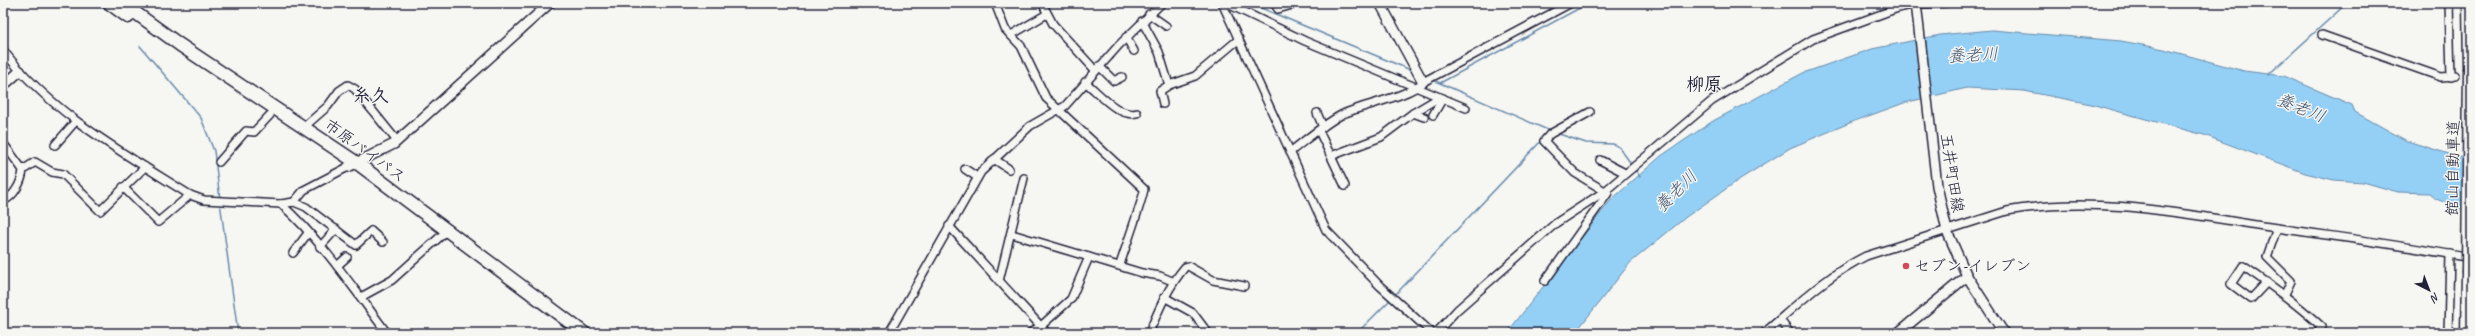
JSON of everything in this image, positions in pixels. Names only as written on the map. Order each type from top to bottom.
[{"type":"highway","name":"市原バイパス","points":[[110,3],[176,52],[270,115],[352,165],[584,333]]},
{"type":"highway","name":"市原バイパス","points":[[122,3],[180,45],[304,127],[570,333]]},
{"type":"highway","name":"館山自動車道","points":[[2467,333],[2470,3]]},
{"type":"street","points":[[294,202],[304,190],[387,149],[398,141],[550,3]]},
{"type":"street","points":[[995,3],[1002,22],[1021,46],[1046,98],[1144,189],[1145,192],[1120,265]]},
{"type":"street","points":[[1042,3],[1047,14],[1065,39],[1114,81],[1122,77]]},
{"type":"street","points":[[889,333],[977,177],[1030,126],[1058,110],[1126,37],[1162,3]]},
{"type":"street","points":[[1222,3],[1326,230],[1380,286],[1432,333]]},
{"type":"street","points":[[1226,3],[1305,42],[1420,85],[1441,98],[1466,108]]},
{"type":"street","points":[[1274,3],[1278,9],[1292,5]]},
{"type":"street","points":[[1380,3],[1420,85]]},
{"type":"street","points":[[1290,152],[1344,114],[1420,85],[1571,3]]},
{"type":"street","points":[[1436,333],[1457,310],[1556,222],[1605,191],[1712,101],[1813,38],[1916,3],[1945,3]]},
{"type":"street","name":"五井町田線","points":[[1916,3],[1936,186],[1946,231],[1967,276],[2004,333]]},
{"type":"street","points":[[2322,35],[2441,77],[2453,77],[2449,3]]},
{"type":"street","points":[[1011,35],[1047,14]]},
{"type":"street","points":[[1149,14],[1166,26]]},
{"type":"street","points":[[1142,21],[1159,52],[1169,85]]},
{"type":"street","points":[[1126,37],[1134,51]]},
{"type":"street","points":[[1163,104],[1160,91],[1169,85],[1195,76],[1239,39]]},
{"type":"street","points":[[3,50],[20,72],[75,122],[190,195],[204,200],[281,204],[294,202],[306,207],[356,245],[371,231],[383,242]]},
{"type":"street","points":[[3,86],[20,72]]},
{"type":"street","points":[[1085,82],[1120,112],[1130,115],[1137,113]]},
{"type":"street","points":[[304,127],[331,104],[339,91],[348,85],[355,89],[398,141]]},
{"type":"street","points":[[1331,156],[1381,137],[1414,113],[1441,98]]},
{"type":"street","points":[[1433,115],[1441,98]]},
{"type":"street","points":[[1545,281],[1608,193],[1575,173],[1544,141],[1550,134],[1590,112]]},
{"type":"street","points":[[1316,113],[1331,156],[1345,186]]},
{"type":"street","points":[[1414,113],[1424,118]]},
{"type":"street","points":[[219,162],[246,131],[254,132],[270,115]]},
{"type":"street","points":[[55,145],[75,122]]},
{"type":"street","points":[[3,143],[23,170]]},
{"type":"street","points":[[994,159],[1009,169]]},
{"type":"street","points":[[1600,160],[1625,173]]},
{"type":"street","points":[[3,201],[11,196],[21,181],[23,170],[35,162],[52,172],[63,174],[100,211],[145,166]]},
{"type":"street","points":[[965,169],[977,177]]},
{"type":"street","points":[[999,281],[1012,234],[1024,178]]},
{"type":"street","points":[[123,187],[158,222],[190,195]]},
{"type":"street","points":[[281,204],[337,266],[387,333]]},
{"type":"street","points":[[1764,333],[1845,266],[1866,256],[2014,210],[2070,206],[2159,211],[2450,254],[2472,259]]},
{"type":"street","points":[[949,226],[1047,333]]},
{"type":"street","points":[[2277,228],[2267,256],[2291,280],[2285,294]]},
{"type":"street","points":[[320,247],[336,229]]},
{"type":"street","points":[[293,253],[308,233]]},
{"type":"street","points":[[1012,234],[1172,281]]},
{"type":"street","points":[[360,297],[392,280],[442,235]]},
{"type":"street","points":[[2448,333],[2450,254]]},
{"type":"street","points":[[1030,333],[1041,326],[1074,295],[1089,256]]},
{"type":"street","points":[[337,266],[347,257]]},
{"type":"street","points":[[1149,333],[1172,281],[1185,267],[1188,266],[1214,280],[1244,286]]},
{"type":"street","points":[[2267,282],[2251,299],[2231,284],[2243,266],[2267,282],[2285,294],[2322,327],[2317,333]]},
{"type":"street","points":[[1898,333],[1967,276]]},
{"type":"street","points":[[1164,297],[1193,313],[1208,333]]},
{"type":"street","points":[[1780,320],[1790,333]]},
{"type":"water","name":"養老川","points":[[1992,30],[2121,41],[2164,49],[2244,71],[2284,76],[2352,105],[2355,112],[2407,141],[2472,161],[2465,210],[2436,199],[2429,193],[2398,192],[2363,182],[2334,180],[2305,173],[2204,135],[2091,104],[2024,91],[1967,88],[1904,103],[1852,122],[1790,148],[1740,179],[1686,217],[1630,263],[1575,333],[1507,333],[1611,200],[1661,156],[1713,121],[1803,73],[1872,49],[1940,35]]},
{"type":"waterway","points":[[1249,3],[1413,71]]},
{"type":"waterway","points":[[1440,83],[1589,3]]},
{"type":"waterway","points":[[2268,75],[2347,3]]},
{"type":"waterway","points":[[140,46],[201,118],[214,151],[220,199]]},
{"type":"waterway","points":[[1433,80],[1550,131]]},
{"type":"waterway","points":[[1556,133],[1586,143],[1613,144],[1619,147],[1632,165]]},
{"type":"waterway","points":[[1395,295],[1541,141]]},
{"type":"waterway","points":[[1634,168],[1640,177]]},
{"type":"waterway","points":[[220,202],[238,333]]},
{"type":"waterway","points":[[1357,333],[1391,299]]},
{"type":"place","name":"セブン-イレブン","points":[[1906,266]]},
{"type":"district","name":"柳原","points":[[1704,84]]},
{"type":"district","name":"糸久","points":[[371,95]]}]
